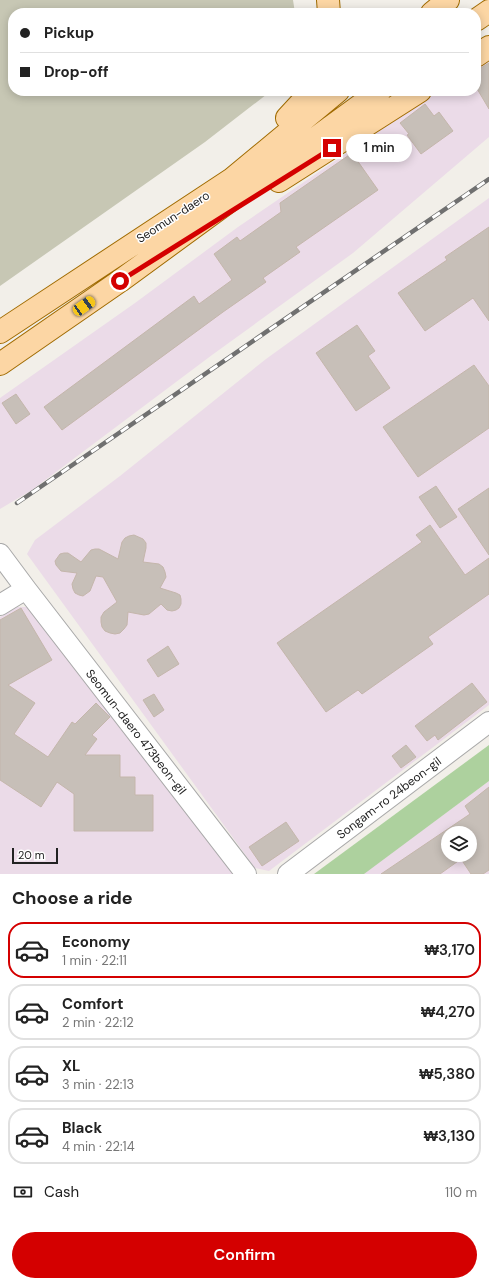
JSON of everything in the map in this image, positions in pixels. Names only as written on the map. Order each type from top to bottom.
[{"type":"main road","points":[[438,8],[448,0]]},
{"type":"main road","points":[[232,179],[307,96]]},
{"type":"main road","name":"Seomun-daero","points":[[0,332],[232,179],[332,96]]},
{"type":"main road","name":"Seomun-daero","points":[[0,364],[120,281],[373,96]]},
{"type":"main road","points":[[120,281],[412,96]]},
{"type":"street","name":"Seomun-daero 473beon-gil","points":[[0,554],[26,590],[246,874]]},
{"type":"street","points":[[0,605],[26,590]]},
{"type":"street","name":"Songam-ro 24beon-gil","points":[[288,874],[489,722]]},
{"type":"shaded area","points":[[0,0],[293,0],[294,8],[8,8],[8,96],[265,96],[205,142],[0,286]]},
{"type":"shaded area","points":[[489,61],[489,137],[353,253],[212,355],[32,490],[0,509],[0,398],[135,303],[238,227],[426,99],[431,96],[481,96],[481,66]]},
{"type":"shaded area","points":[[489,198],[489,705],[269,871],[255,868],[27,554],[35,540],[120,476],[266,359]]},
{"type":"shaded area","points":[[17,607],[31,607],[234,874],[0,874],[0,617]]},
{"type":"shaded area","points":[[489,781],[489,874],[364,874],[367,871]]},
{"type":"green space","points":[[489,745],[489,781],[364,874],[314,874]]},
{"type":"building","points":[[489,63],[489,109],[481,95],[481,68]]},
{"type":"building","points":[[425,104],[434,116],[439,112],[453,131],[421,154],[407,135],[409,134],[400,123]]},
{"type":"building","points":[[352,153],[378,190],[296,247],[300,252],[263,278],[266,282],[62,430],[44,407],[194,296],[199,304],[232,280],[214,254],[237,237],[240,241],[281,212],[280,203]]},
{"type":"building","points":[[489,227],[489,321],[473,298],[425,331],[398,293],[447,260],[445,257]]},
{"type":"building","points":[[357,325],[375,351],[368,356],[390,388],[356,411],[316,353]]},
{"type":"building","points":[[474,365],[489,386],[489,428],[418,477],[383,427]]},
{"type":"building","points":[[16,394],[30,414],[16,424],[2,403]]},
{"type":"building","points":[[436,486],[457,517],[440,528],[419,497]]},
{"type":"building","points":[[489,488],[489,555],[458,509]]},
{"type":"building","points":[[430,525],[465,575],[489,558],[489,594],[428,637],[433,644],[362,694],[358,690],[326,712],[277,643],[422,542],[416,535]]},
{"type":"building","points":[[134,535],[143,539],[146,543],[143,562],[159,564],[163,567],[166,577],[160,588],[180,595],[181,604],[179,608],[172,611],[167,610],[161,604],[149,614],[144,615],[128,612],[127,625],[124,629],[120,633],[110,633],[105,631],[102,627],[101,617],[104,612],[117,602],[103,577],[96,576],[90,591],[83,596],[79,595],[75,593],[72,584],[77,573],[61,571],[56,565],[55,561],[60,554],[68,553],[81,562],[91,550],[95,549],[99,549],[118,559],[122,542],[125,538]]},
{"type":"building","points":[[21,608],[52,660],[8,685],[35,703],[14,734],[48,757],[72,722],[75,724],[96,703],[110,717],[92,735],[97,739],[85,755],[120,755],[120,777],[135,777],[135,795],[153,795],[153,831],[74,831],[74,794],[57,782],[41,807],[0,780],[0,620]]},
{"type":"building","points":[[168,646],[179,664],[158,677],[147,660]]},
{"type":"building","points":[[472,683],[487,702],[438,740],[435,735],[427,741],[415,726]]},
{"type":"building","points":[[154,694],[164,710],[154,717],[143,700]]},
{"type":"building","points":[[406,745],[416,757],[401,768],[392,756]]},
{"type":"building","points":[[489,787],[489,870],[483,874],[471,874],[463,862],[477,862],[477,826],[452,826],[470,814],[465,806]]},
{"type":"building","points":[[286,822],[299,841],[262,866],[249,847]]},
{"type":"building","points":[[441,834],[441,862],[457,862],[440,874],[381,874]]},
{"type":"railway","points":[[17,503],[489,179]]},
{"type":"route","points":[[120,281],[332,148]]}]
